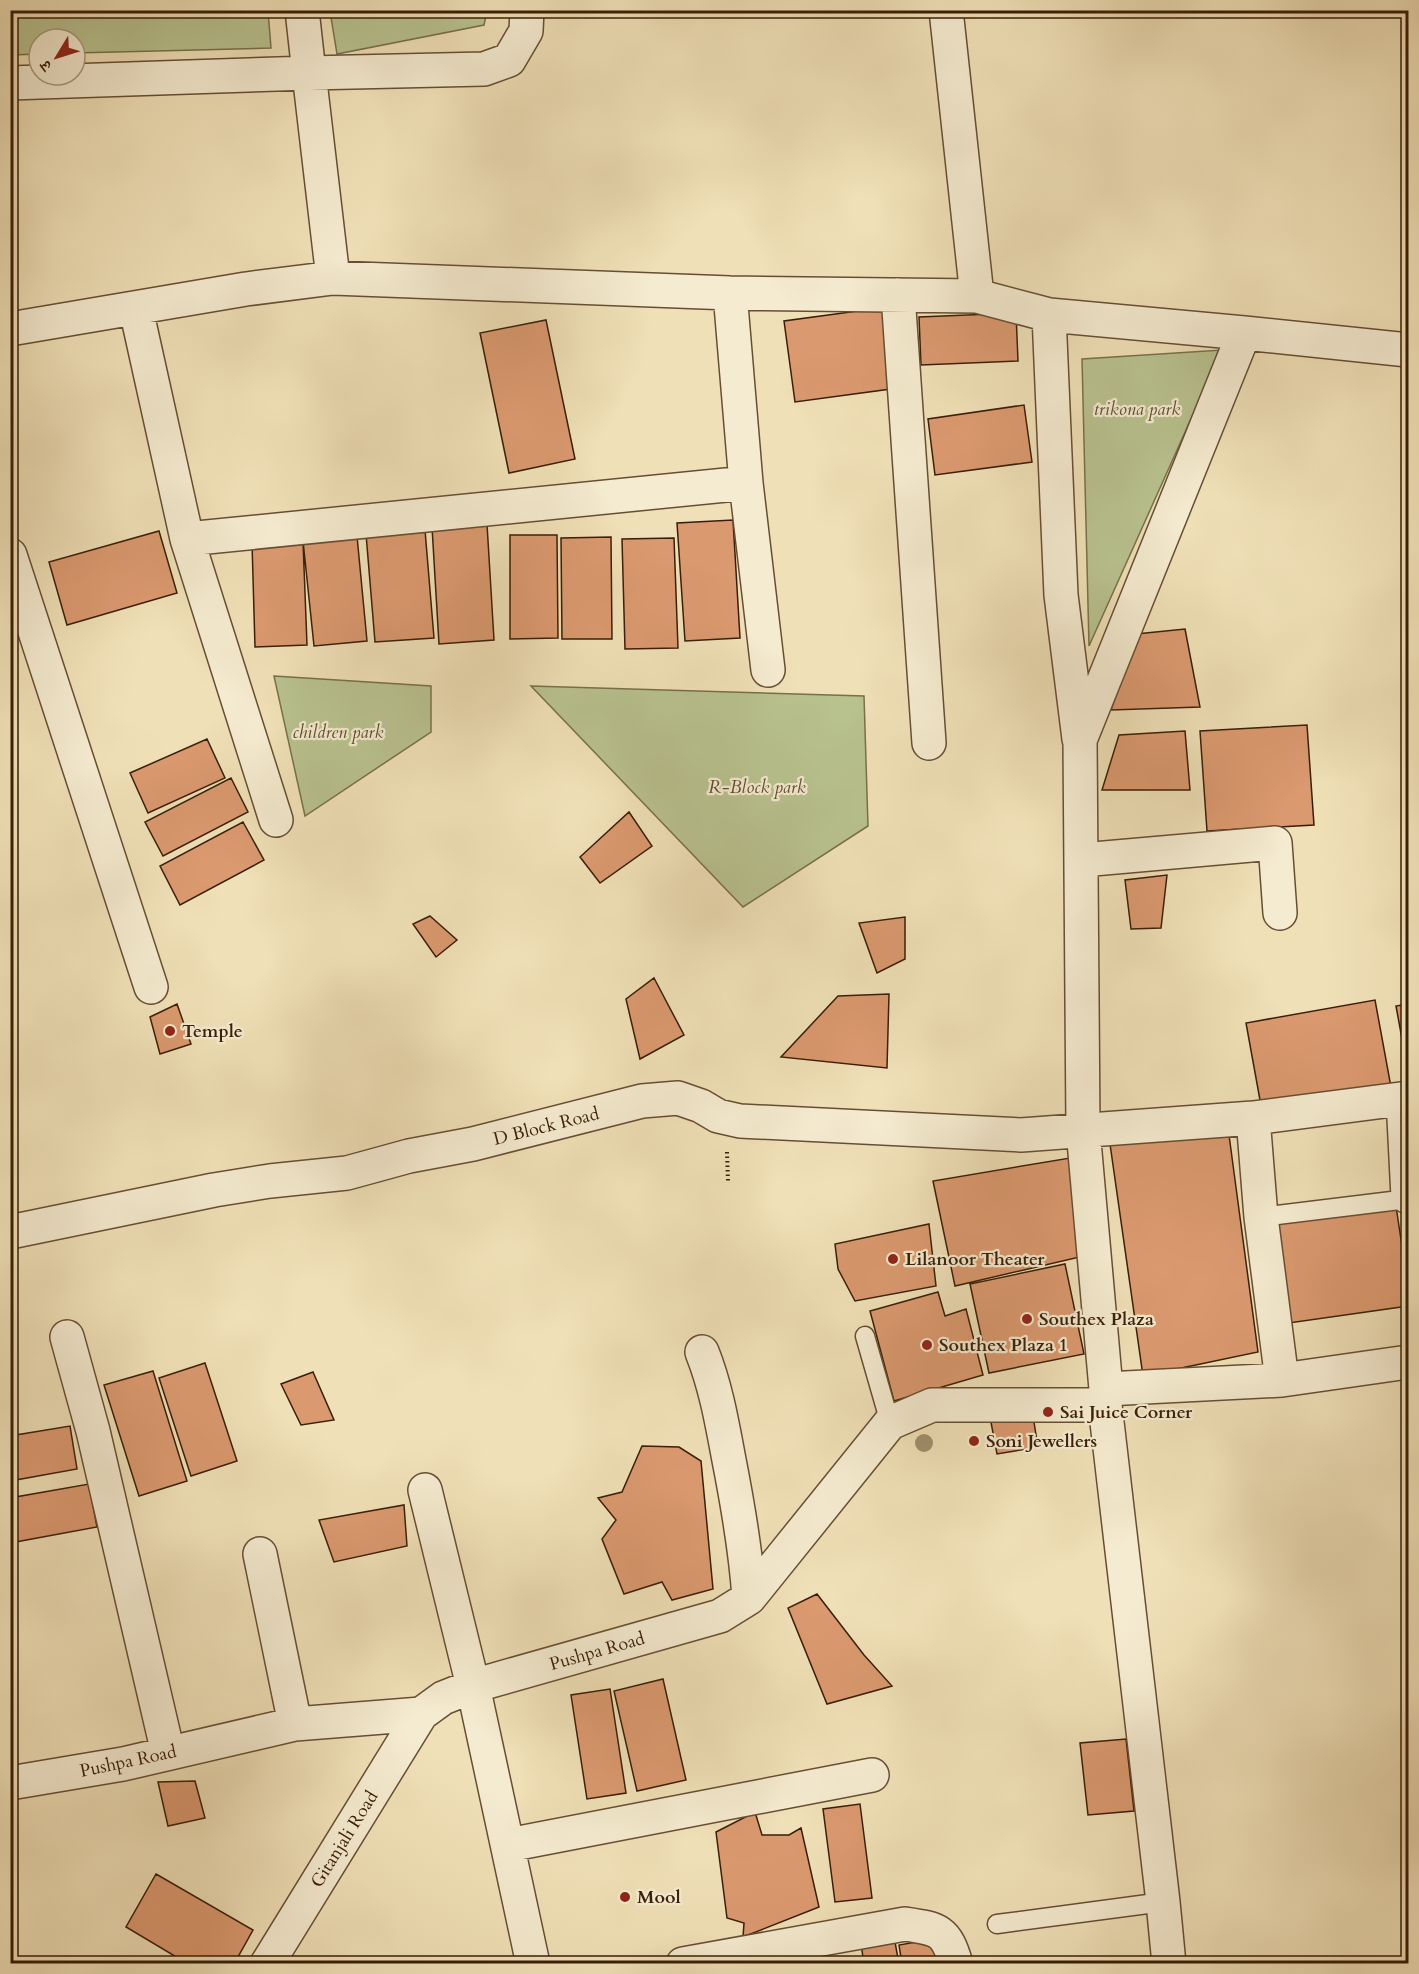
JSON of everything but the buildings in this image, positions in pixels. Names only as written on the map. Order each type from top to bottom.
[{"type":"street","points":[[302,10],[333,278]]},
{"type":"street","points":[[10,83],[484,69],[509,60],[526,31],[527,10]]},
{"type":"street","points":[[946,10],[977,296]]},
{"type":"street","points":[[10,329],[246,289],[333,278],[730,292],[977,296],[1049,315],[1408,350]]},
{"type":"street","points":[[730,292],[746,483],[768,670]]},
{"type":"street","points":[[898,295],[929,743]]},
{"type":"street","points":[[136,309],[187,539],[276,820]]},
{"type":"street","points":[[1049,315],[1061,595],[1080,740],[1083,1130],[1105,1397],[1169,1964]]},
{"type":"street","points":[[1080,740],[1244,333]]},
{"type":"street","points":[[187,539],[746,483]]},
{"type":"street","points":[[10,555],[151,987]]},
{"type":"street","points":[[1082,860],[1275,843],[1280,913]]},
{"type":"street","name":"D Block Road","points":[[10,1232],[214,1190],[270,1181],[347,1173],[409,1156],[473,1144],[642,1101],[678,1098],[701,1106],[718,1116],[740,1121],[1021,1135],[1253,1118],[1406,1099]]},
{"type":"street","points":[[1406,1099],[1408,1198]]},
{"type":"street","points":[[1253,1118],[1261,1217],[1282,1380]]},
{"type":"street","points":[[67,1337],[93,1431],[168,1753]]},
{"type":"street","points":[[702,1352],[713,1380],[720,1411],[740,1522],[749,1598]]},
{"type":"street","name":"Pushpa Road","points":[[11,1783],[123,1764],[295,1724],[421,1714],[443,1698],[473,1686],[720,1616],[749,1598],[890,1423],[932,1405],[1105,1397],[1282,1380],[1408,1362]]},
{"type":"street","points":[[425,1490],[473,1686],[533,1964]]},
{"type":"street","points":[[260,1554],[295,1724]]},
{"type":"street","name":"Gitanjali Road","points":[[267,1964],[421,1714]]},
{"type":"street","points":[[508,1845],[872,1775]]},
{"type":"street","points":[[683,1964],[905,1924],[931,1928],[949,1942],[956,1964]]},
{"type":"lane","points":[[1261,1217],[1408,1198]]},
{"type":"lane","points":[[865,1336],[890,1423]]},
{"type":"lane","points":[[997,1924],[1163,1902]]},
{"type":"green space","points":[[330,10],[487,11],[484,25],[337,54]]},
{"type":"green space","points":[[10,11],[268,11],[271,48],[87,53],[87,27],[27,27],[27,54],[11,55]]},
{"type":"green space","name":"trikona park","points":[[1222,350],[1089,646],[1082,359]]},
{"type":"green space","name":"children park","points":[[274,676],[431,686],[431,732],[305,816]]},
{"type":"green space","name":"R-Block park","points":[[531,686],[864,696],[868,826],[743,907]]},
{"type":"place","name":"Temple","points":[[170,1031]]},
{"type":"place","name":"Lilanoor Theater","points":[[893,1259]]},
{"type":"place","name":"Southex Plaza","points":[[1027,1319]]},
{"type":"place","name":"Southex Plaza 1","points":[[927,1345]]},
{"type":"place","name":"Sai Juice Corner","points":[[1048,1412]]},
{"type":"place","name":"Soni Jewellers","points":[[974,1441]]},
{"type":"place","name":"Mool","points":[[625,1897]]}]
